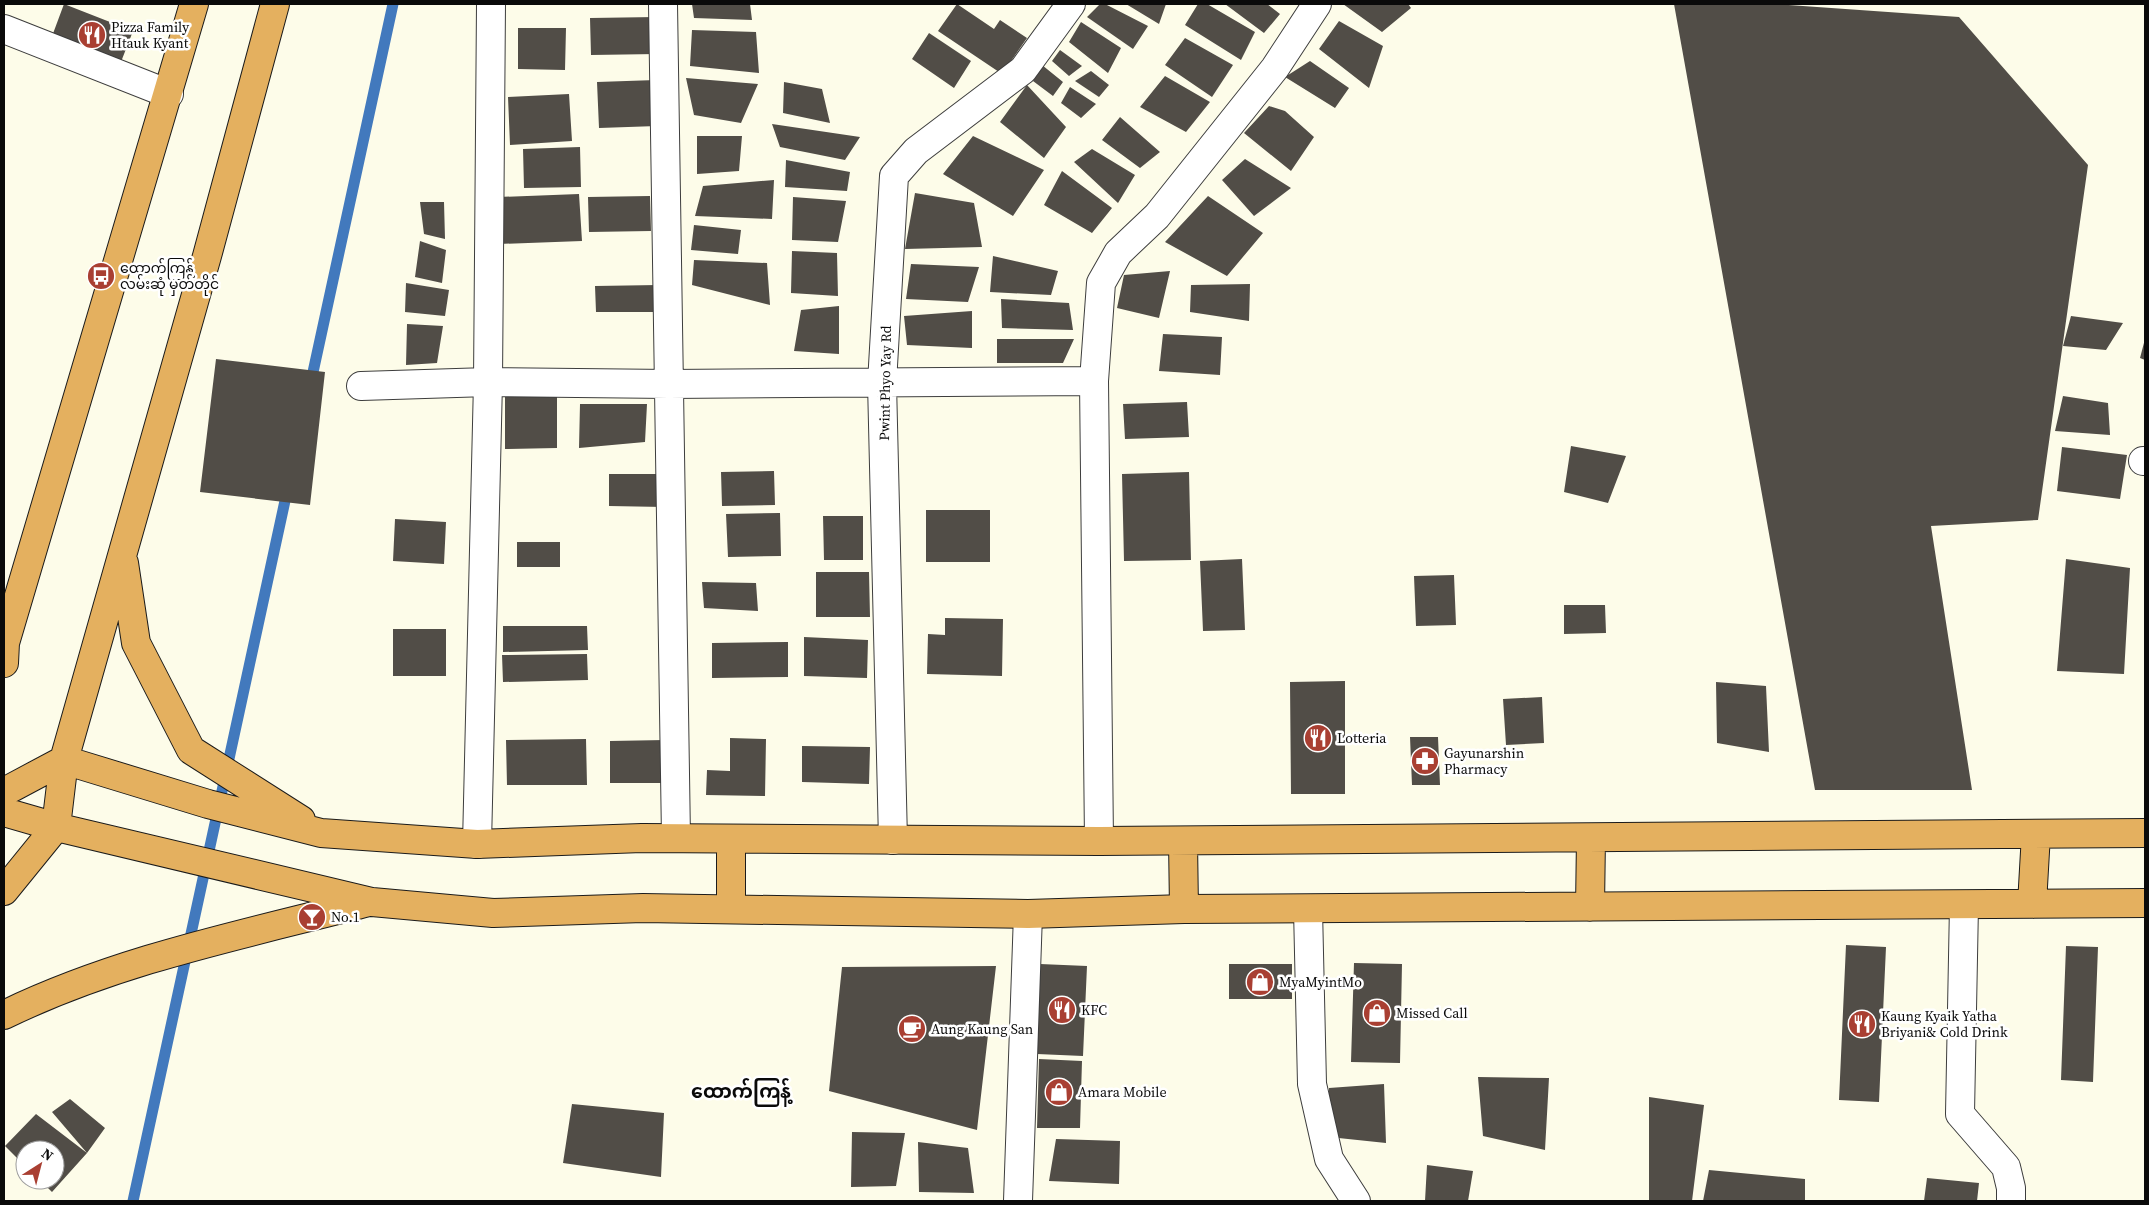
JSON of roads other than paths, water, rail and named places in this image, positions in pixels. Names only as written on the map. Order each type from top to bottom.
[{"type":"highway","points":[[4,648],[194,4]]},
{"type":"highway","points":[[4,892],[56,827],[64,760],[207,256],[275,4]]},
{"type":"highway","points":[[122,553],[136,643],[191,750],[321,833]]},
{"type":"highway","points":[[4,792],[64,760],[208,804],[321,833],[477,844],[676,838],[1182,841],[2145,833]]},
{"type":"highway","points":[[4,812],[56,827],[372,902],[493,913],[643,908],[1028,914],[1184,909],[2145,903]]},
{"type":"highway","points":[[2032,904],[2036,834]]},
{"type":"highway","points":[[731,838],[731,909]]},
{"type":"highway","points":[[1590,907],[1591,838]]},
{"type":"highway","points":[[1182,841],[1184,909]]},
{"type":"highway","points":[[4,1015],[44,996],[137,963],[372,902]]},
{"type":"street","points":[[477,844],[488,382],[492,4]]},
{"type":"street","points":[[663,4],[676,838]]},
{"type":"street","name":"Pwint Phyo Yay Rd","points":[[893,840],[882,383],[894,176],[916,151],[1023,70],[1071,4]]},
{"type":"street","points":[[1099,841],[1094,381],[1100,282],[1118,253],[1157,216],[1263,84],[1317,4]]},
{"type":"street","points":[[4,29],[169,94]]},
{"type":"street","points":[[361,386],[488,382],[669,384],[1094,381]]},
{"type":"street","points":[[1964,905],[1960,1114],[2006,1167],[2011,1188],[2011,1201]]},
{"type":"street","points":[[1308,909],[1312,1084],[1329,1159],[1356,1201]]},
{"type":"street","points":[[1018,1201],[1028,914]]},
{"type":"waterway","points":[[310,386],[393,4]]},
{"type":"waterway","points":[[133,1201],[288,487]]},
{"type":"place","name":"Pizza Family Htauk Kyant","points":[[92,35]]},
{"type":"place","name":"ထောက်ကြန့် လမ်းဆုံ မှတ်တိုင်","points":[[101,276]]},
{"type":"place","name":"Lotteria","points":[[1318,738]]},
{"type":"place","name":"Gayunarshin Pharmacy","points":[[1425,761]]},
{"type":"place","name":"No.1","points":[[312,917]]},
{"type":"place","name":"MyaMyintMo","points":[[1260,982]]},
{"type":"place","name":"KFC","points":[[1062,1010]]},
{"type":"place","name":"Missed Call","points":[[1377,1013]]},
{"type":"place","name":"Kaung Kyaik Yatha Briyani& Cold Drink","points":[[1862,1024]]},
{"type":"place","name":"Aung Kaung San","points":[[912,1029]]},
{"type":"place","name":"Amara Mobile","points":[[1059,1092]]},
{"type":"district","name":"ထောက်ကြန့်","points":[[741,1091]]}]
